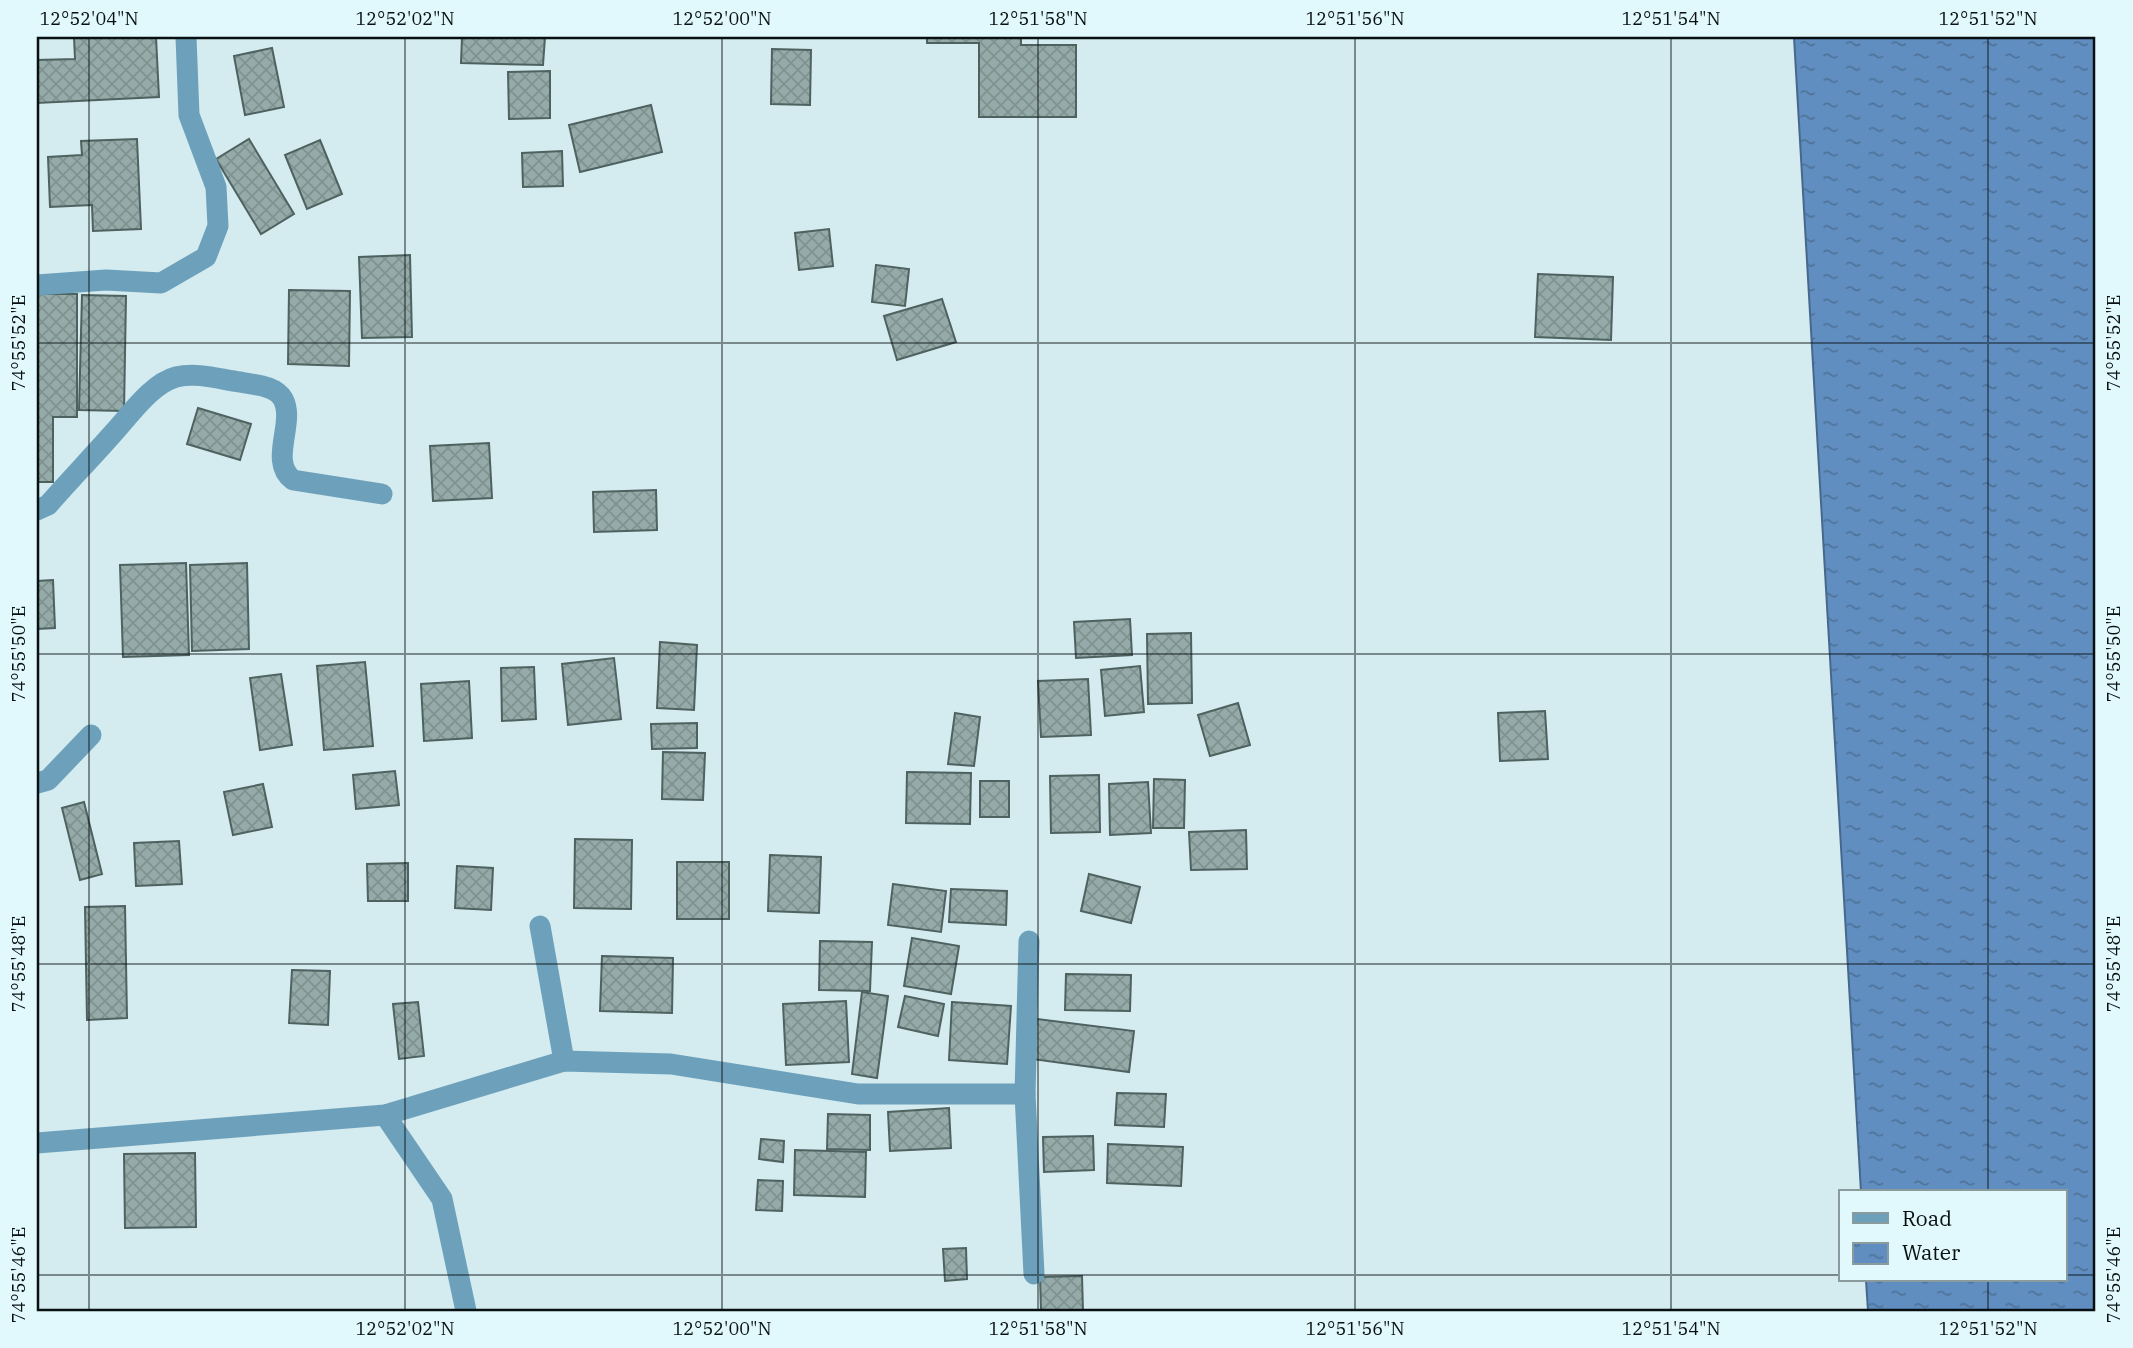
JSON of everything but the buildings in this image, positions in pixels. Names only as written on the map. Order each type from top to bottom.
[{"type":"street","points":[[37,285],[106,279],[161,284],[206,257],[218,226],[216,187],[188,115],[186,37]]},
{"type":"street","points":[[37,510],[48,505],[137,405],[164,382],[188,375],[268,387],[280,394],[285,402],[286,414],[282,456],[286,475],[293,480],[382,494]]},
{"type":"street","points":[[37,783],[48,780],[90,734]]},
{"type":"street","points":[[540,926],[564,1062]]},
{"type":"street","points":[[1029,941],[1025,1094],[1034,1275]]},
{"type":"street","points":[[37,1143],[385,1115],[564,1062],[671,1064],[858,1094],[1025,1094]]},
{"type":"street","points":[[385,1115],[442,1199],[467,1311]]},
{"type":"water","points":[[1794,37],[2096,37],[2096,1311],[1868,1311],[1866,1282],[2066,1282],[2066,1190],[1861,1190]]}]
